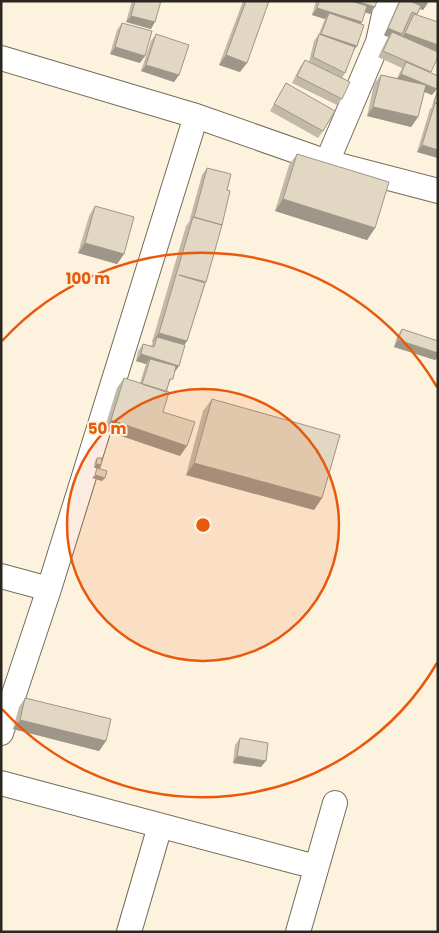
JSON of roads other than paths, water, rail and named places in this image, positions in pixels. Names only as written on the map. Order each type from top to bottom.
[{"type":"street","points":[[327,162],[372,60],[387,1]]},
{"type":"street","points":[[1,58],[196,116],[327,162],[438,191]]},
{"type":"street","points":[[1,733],[196,116]]},
{"type":"street","points":[[1,576],[48,589]]},
{"type":"street","points":[[1,783],[316,867]]},
{"type":"street","points":[[298,932],[335,803]]},
{"type":"street","points":[[129,932],[160,826]]}]
